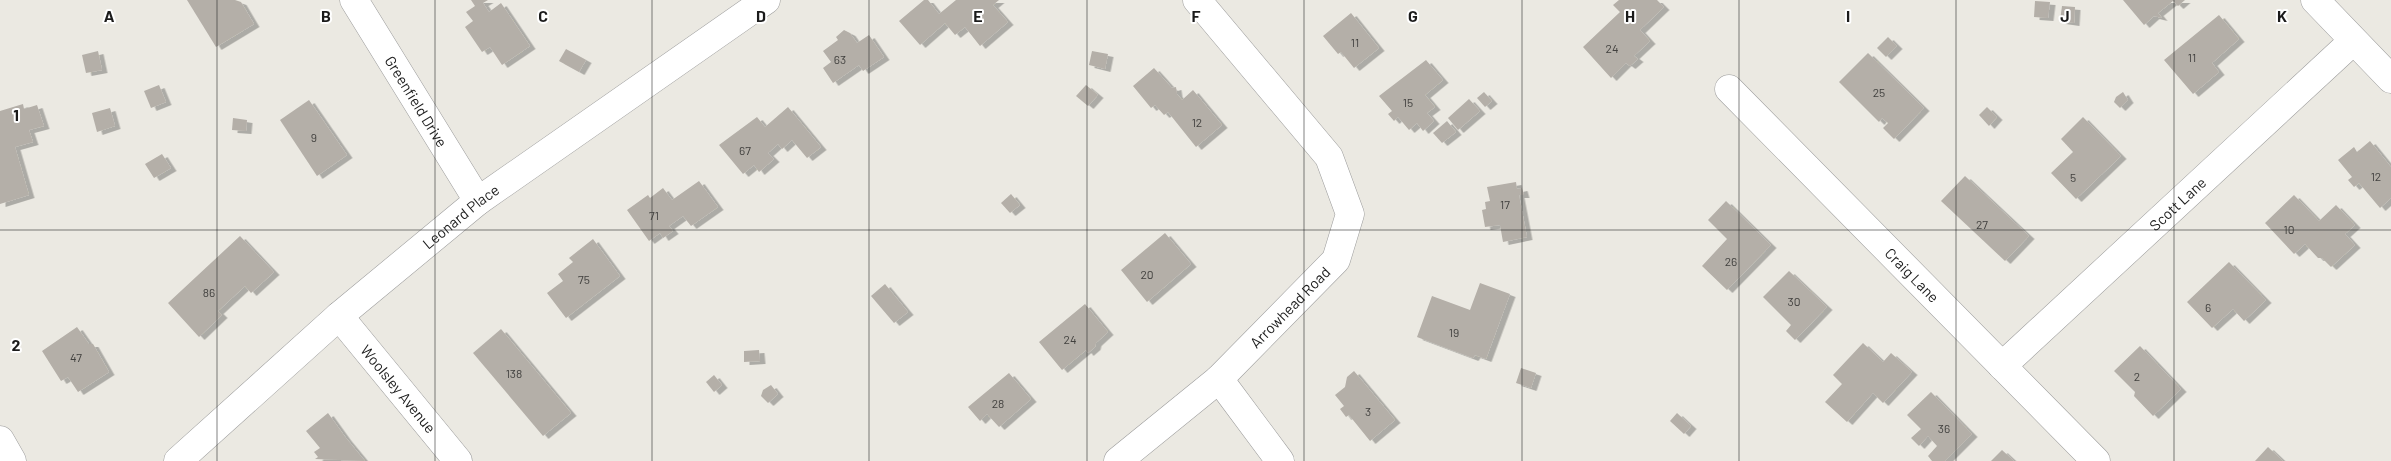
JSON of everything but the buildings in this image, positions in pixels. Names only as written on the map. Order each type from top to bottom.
[{"type":"street","name":"Greenfield Drive","points":[[354,0],[478,201]]},
{"type":"street","name":"Leonard Place","points":[[178,461],[339,316],[478,201],[766,0]]},
{"type":"street","name":"Arrowhead Road","points":[[1118,461],[1218,379],[1336,260],[1350,214],[1329,157],[1197,0]]},
{"type":"street","points":[[2315,0],[2391,79]]},
{"type":"street","name":"Scott Lane","points":[[2002,366],[2353,41]]},
{"type":"street","name":"Craig Lane","points":[[1729,89],[2096,461]]},
{"type":"street","name":"Woolsley Avenue","points":[[339,316],[458,461]]},
{"type":"street","points":[[1218,379],[1280,461]]},
{"type":"street","points":[[0,440],[12,461]]}]
